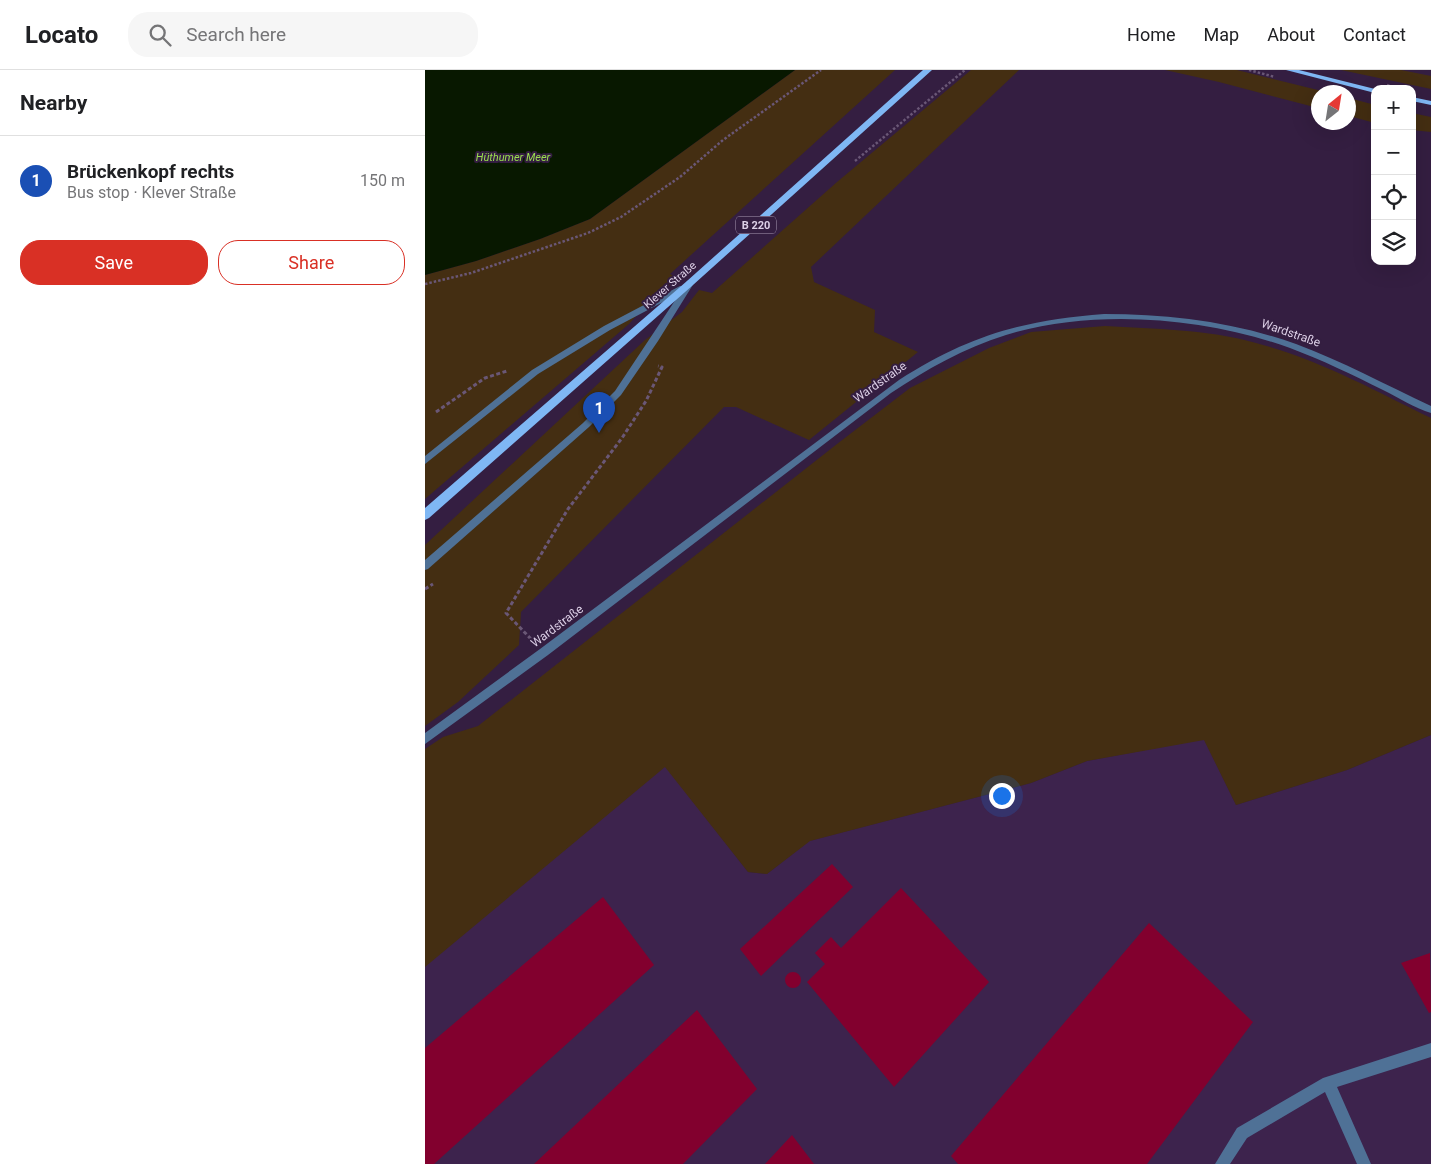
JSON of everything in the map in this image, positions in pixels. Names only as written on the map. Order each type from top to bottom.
[{"type":"main road","name":"Klever Straße","points":[[425,515],[691,283],[928,70]]},
{"type":"main road","points":[[1290,70],[1371,90]]},
{"type":"main road","points":[[1416,100],[1431,103]]},
{"type":"street","points":[[425,461],[535,372],[607,328],[691,283]]},
{"type":"street","points":[[425,566],[586,425],[618,393],[691,283]]},
{"type":"street","name":"Wardstraße","points":[[425,739],[544,652],[888,390],[920,369],[957,350],[1006,332],[1048,322],[1131,317],[1240,330],[1318,355],[1431,410]]},
{"type":"street","points":[[1222,1164],[1243,1133],[1328,1083],[1431,1050]]},
{"type":"street","points":[[1328,1083],[1364,1164]]},
{"type":"path","points":[[425,284],[471,273],[588,233],[621,217],[680,177],[723,140],[821,70]]},
{"type":"path","points":[[853,162],[965,70]]},
{"type":"path","points":[[544,652],[506,612],[568,509],[622,438],[646,401],[662,368],[655,366],[660,358]]},
{"type":"path","points":[[436,412],[485,378],[512,369]]},
{"type":"path","points":[[425,589],[433,584]]},
{"type":"shaded area","points":[[795,70],[895,70],[670,274],[680,279],[653,297],[629,324],[425,499],[425,275],[476,261],[590,219]]},
{"type":"shaded area","points":[[971,70],[1019,70],[811,267],[814,282],[875,310],[874,332],[918,352],[809,440],[736,407],[724,407],[521,612],[519,645],[458,702],[425,726],[425,545],[645,340],[682,312],[699,290],[712,293],[837,182]]},
{"type":"shaded area","points":[[1165,70],[1237,70],[1311,88],[1311,106]]},
{"type":"shaded area","points":[[1341,70],[1401,70],[1431,76],[1431,89]]},
{"type":"shaded area","points":[[1356,100],[1371,104],[1371,122],[1356,118]]},
{"type":"shaded area","points":[[1416,114],[1431,117],[1431,132],[1416,130]]},
{"type":"shaded area","points":[[1105,326],[1199,332],[1256,343],[1324,366],[1431,418],[1431,735],[1347,770],[1236,805],[1204,740],[1087,761],[1031,783],[810,841],[767,874],[748,872],[665,767],[425,967],[425,749],[443,737],[478,726],[910,388],[989,348],[1031,332]]},
{"type":"shaded area","points":[[570,654],[666,767],[748,872],[767,874],[809,841],[1031,783],[1087,761],[1204,739],[1236,805],[1347,770],[1431,735],[1431,1164],[425,1164],[425,768]]},
{"type":"water","name":"Hüthumer Meer","points":[[425,70],[795,70],[590,219],[476,261],[425,275]]},
{"type":"building","points":[[832,864],[853,887],[761,976],[740,949]]},
{"type":"building","points":[[901,888],[989,982],[894,1087],[807,982],[825,964],[815,953],[831,937],[841,948]]},
{"type":"building","points":[[603,897],[654,965],[434,1164],[425,1164],[425,1048]]},
{"type":"building","points":[[1149,923],[1253,1022],[1147,1164],[958,1164],[951,1156]]},
{"type":"building","points":[[1430,953],[1431,1012],[1429,1013],[1401,963]]},
{"type":"building","points":[[790,972],[796,972],[801,977],[799,986],[790,988],[785,983],[785,977]]},
{"type":"building","points":[[697,1010],[757,1089],[683,1164],[534,1164]]},
{"type":"building","points":[[792,1135],[814,1164],[765,1164]]},
{"type":"place","name":"Brückenkopf rechts","points":[[599,433]]}]
